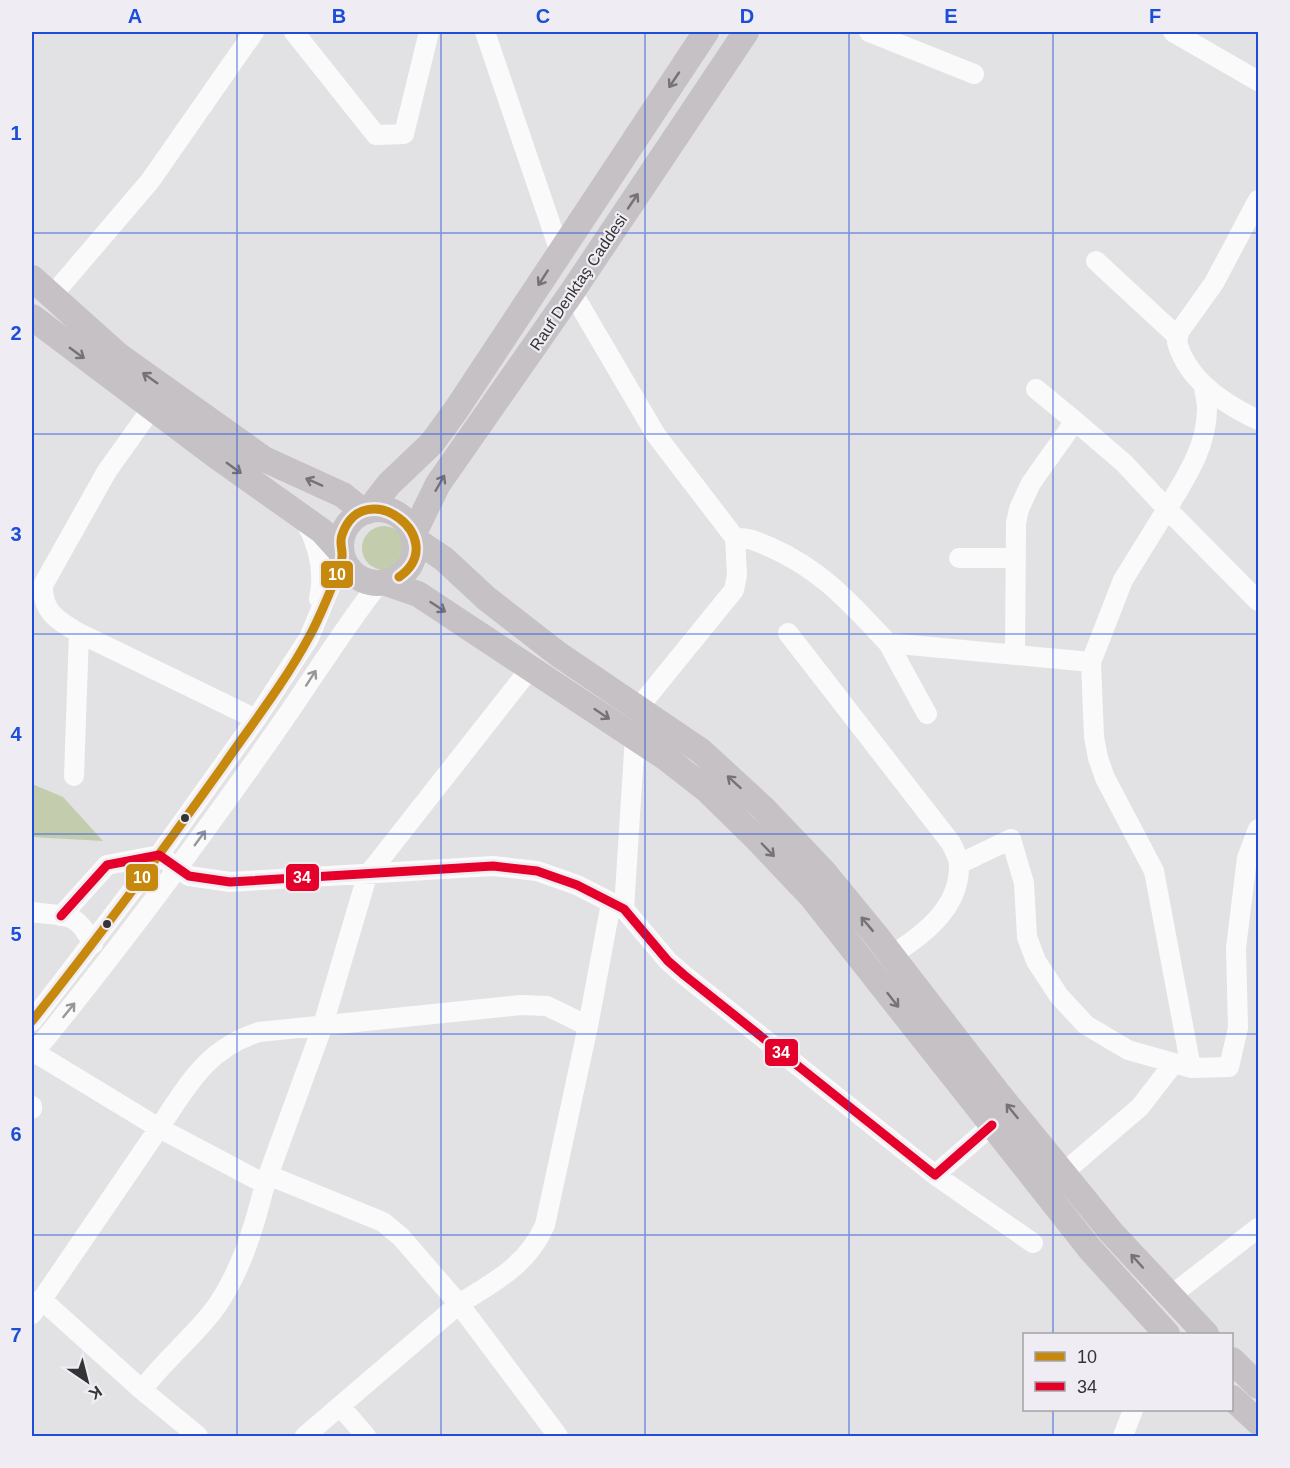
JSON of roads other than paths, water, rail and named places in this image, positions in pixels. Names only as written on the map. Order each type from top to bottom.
[{"type":"main road","name":"Rauf Denktaş Caddesi","points":[[366,511],[389,484],[432,443],[706,32]]},
{"type":"main road","name":"Rauf Denktaş Caddesi","points":[[413,537],[438,484],[572,292],[746,32]]},
{"type":"main road","points":[[32,278],[118,355],[264,459],[343,495],[366,511]]},
{"type":"main road","points":[[34,324],[322,531],[342,555],[354,576],[364,581],[382,583],[418,594],[635,737],[707,790],[812,896],[1090,1249],[1164,1333]]},
{"type":"main road","points":[[342,555],[342,536],[347,526],[366,511],[385,510],[395,513],[404,520],[413,537],[415,548],[409,567],[395,580],[382,583]]},
{"type":"main road","points":[[413,537],[444,559],[486,598],[558,654],[639,707],[700,751],[763,808],[824,872],[1063,1173],[1169,1297],[1204,1333]]},
{"type":"main road","points":[[1233,1361],[1258,1386]]},
{"type":"main road","points":[[1233,1399],[1258,1422]]},
{"type":"street","points":[[51,297],[150,181],[254,32]]},
{"type":"street","points":[[294,32],[376,135],[404,134],[429,32]]},
{"type":"street","points":[[485,32],[560,252]]},
{"type":"street","points":[[869,32],[974,74]]},
{"type":"street","points":[[1173,32],[1258,81]]},
{"type":"street","points":[[1258,200],[1214,283],[1177,336],[1178,348],[1204,385],[1233,407],[1258,420]]},
{"type":"street","points":[[1096,261],[1177,336]]},
{"type":"street","points":[[572,292],[656,435],[735,538],[737,575],[734,590],[639,707]]},
{"type":"street","points":[[1183,1066],[1154,871],[1105,778],[1098,758],[1094,737],[1091,662],[1124,580],[1193,466],[1203,437],[1207,411],[1204,385]]},
{"type":"street","points":[[1036,389],[1124,463],[1258,602]]},
{"type":"street","points":[[152,408],[107,471],[43,585],[43,596],[51,614],[79,633],[256,719]]},
{"type":"street","points":[[1015,656],[1016,523],[1024,495],[1074,422]]},
{"type":"street","points":[[304,518],[315,539],[322,584],[309,638]]},
{"type":"street","points":[[735,538],[747,538],[794,558],[833,585],[888,643],[927,714]]},
{"type":"street","points":[[32,1021],[93,944],[256,719],[309,638],[342,555]]},
{"type":"street","points":[[959,558],[1016,558]]},
{"type":"street","points":[[382,583],[353,616],[284,719],[177,869],[105,965],[33,1054],[159,1128],[267,1179],[383,1222],[400,1237],[459,1304],[558,1437]]},
{"type":"street","points":[[74,776],[79,633]]},
{"type":"street","points":[[788,633],[951,843],[959,864],[956,886],[943,913],[922,936],[892,955]]},
{"type":"street","points":[[888,643],[1091,662]]},
{"type":"street","points":[[142,1390],[212,1312],[226,1292],[239,1265],[322,1025],[367,876],[525,675]]},
{"type":"street","points":[[305,1437],[459,1304],[512,1272],[523,1261],[540,1236],[617,906],[635,737]]},
{"type":"street","points":[[959,864],[1011,839],[1024,882],[1027,937],[1036,961],[1059,996],[1086,1025],[1128,1050],[1183,1066],[1229,1067],[1238,1028],[1236,948],[1247,858],[1258,829]]},
{"type":"street","points":[[61,916],[107,865],[159,855],[189,876],[230,882],[504,867],[547,875],[577,885],[617,906],[684,975],[935,1175],[1033,1243]]},
{"type":"street","points":[[32,912],[73,918],[82,923],[93,944]]},
{"type":"street","points":[[198,1437],[37,1306],[196,1073],[224,1048],[259,1032],[535,1004],[547,1006],[588,1026]]},
{"type":"street","points":[[1063,1173],[1140,1107],[1183,1066]]},
{"type":"street","points":[[935,1175],[992,1125]]},
{"type":"street","points":[[1169,1297],[1258,1228]]},
{"type":"street","points":[[340,1406],[366,1437]]},
{"type":"street","points":[[1124,1437],[1133,1411]]}]
